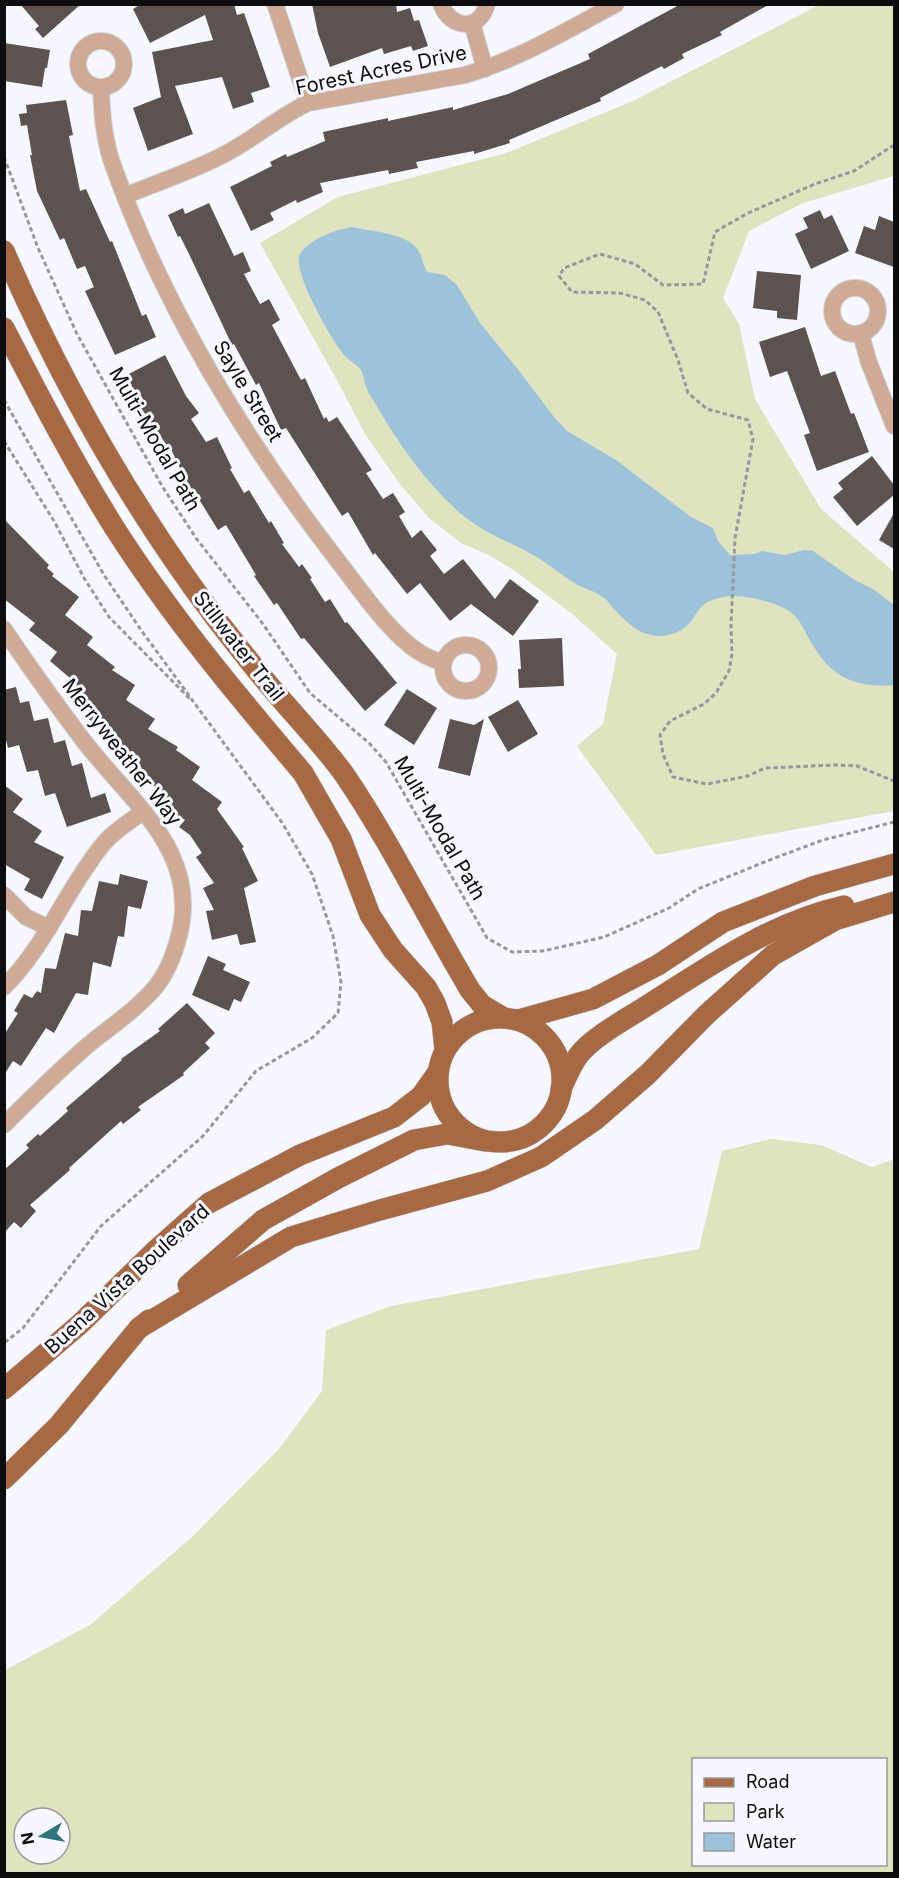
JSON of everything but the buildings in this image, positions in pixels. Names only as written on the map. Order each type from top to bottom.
[{"type":"main road","name":"Stillwater Trail","points":[[4,251],[58,366],[124,484],[217,619],[342,772],[387,841],[470,990],[482,1005],[511,1019]]},
{"type":"main road","name":"Stillwater Trail","points":[[4,328],[78,467],[115,529],[197,645],[303,773],[317,795],[341,839],[370,915],[393,950],[426,987],[435,1003],[442,1022],[445,1050]]},
{"type":"main road","name":"Buena Vista Boulevard","points":[[4,1389],[80,1324],[157,1249],[209,1203],[300,1155],[394,1118],[422,1096],[438,1072],[445,1050],[458,1034],[473,1024],[490,1018],[511,1019],[593,999],[658,965],[723,922],[815,886],[894,864]]},
{"type":"main road","points":[[561,1089],[579,1055],[614,1025],[728,954],[773,931],[825,910],[894,896]]},
{"type":"main road","points":[[138,1328],[291,1238],[380,1210],[487,1181],[541,1157],[595,1120],[639,1082],[707,1014],[773,955],[835,920],[894,902]]},
{"type":"main road","points":[[4,1479],[59,1425],[138,1328],[263,1220],[338,1178],[414,1140],[447,1134],[485,1142],[504,1143],[523,1139],[540,1129],[552,1115],[561,1097],[562,1078],[559,1059],[549,1042],[535,1029],[511,1019]]},
{"type":"main road","name":"Buena Vista Boulevard","points":[[438,1072],[438,1090],[444,1108],[454,1123],[485,1142]]},
{"type":"street","points":[[275,4],[308,103]]},
{"type":"street","points":[[441,4],[449,18],[456,23],[472,23],[483,14],[487,4]]},
{"type":"street","name":"Forest Acres Drive","points":[[125,196],[221,156],[242,145],[291,111],[308,103],[465,75],[484,69],[543,44],[616,4]]},
{"type":"street","points":[[472,23],[484,69]]},
{"type":"street","name":"Sayle Street","points":[[101,88],[106,142],[125,196],[160,276],[239,420],[275,477],[342,567],[404,641],[419,652],[443,663]]},
{"type":"street","points":[[861,334],[868,360],[894,426]]},
{"type":"street","name":"Merryweather Way","points":[[4,629],[84,741],[159,831],[173,854],[181,879],[183,907],[181,930],[167,971],[153,990],[85,1048],[4,1125]]},
{"type":"street","points":[[4,987],[22,969],[105,842],[119,828],[144,812]]},
{"type":"street","points":[[4,895],[26,917],[49,928]]},
{"type":"path","points":[[894,145],[854,171],[815,184],[748,213],[715,232],[708,254],[703,284],[663,285],[635,264],[600,254],[564,268],[559,276],[572,292],[620,293],[645,300],[658,312],[678,360],[688,393],[707,409],[748,420],[753,439],[735,538],[732,654],[729,671],[716,693],[704,704],[670,721],[660,735],[663,754],[673,777],[706,784],[748,776],[765,768],[836,765],[857,766],[894,782]]},
{"type":"path","name":"Multi-Modal Path","points":[[4,158],[38,248],[77,334],[162,486],[196,538],[263,624],[310,693],[369,743],[386,762],[487,939],[512,951],[543,951],[604,938],[669,908],[698,888],[823,840],[894,822]]},
{"type":"path","points":[[4,400],[104,574],[141,630],[283,824],[312,874],[333,936],[341,982],[338,1013],[312,1038],[256,1071],[203,1136],[101,1226],[23,1328],[4,1343]]},
{"type":"path","points":[[4,441],[54,521],[84,578],[110,616],[198,708]]},
{"type":"green space","points":[[819,5],[894,5],[894,176],[803,203],[749,231],[723,298],[739,324],[755,399],[821,509],[894,572],[894,811],[656,855],[577,746],[603,724],[617,654],[571,613],[515,571],[489,555],[461,543],[429,518],[399,483],[365,434],[260,243],[338,197],[506,153],[633,101]]},
{"type":"green space","points":[[770,1139],[821,1145],[872,1167],[894,1159],[894,1873],[5,1873],[5,1670],[90,1625],[192,1537],[279,1449],[322,1391],[326,1330],[391,1306],[699,1249],[722,1151]]},
{"type":"water","points":[[352,227],[397,236],[413,244],[427,272],[445,275],[457,285],[480,323],[567,431],[616,460],[691,517],[713,528],[718,541],[730,555],[754,554],[762,551],[785,555],[804,550],[813,551],[894,605],[894,685],[858,683],[838,674],[821,658],[800,622],[792,613],[777,605],[742,596],[723,597],[706,603],[687,625],[676,633],[657,636],[644,633],[625,620],[601,596],[576,584],[540,559],[487,531],[460,513],[424,475],[393,433],[369,393],[361,370],[338,347],[322,321],[301,275],[300,254],[309,244],[323,236]]}]
